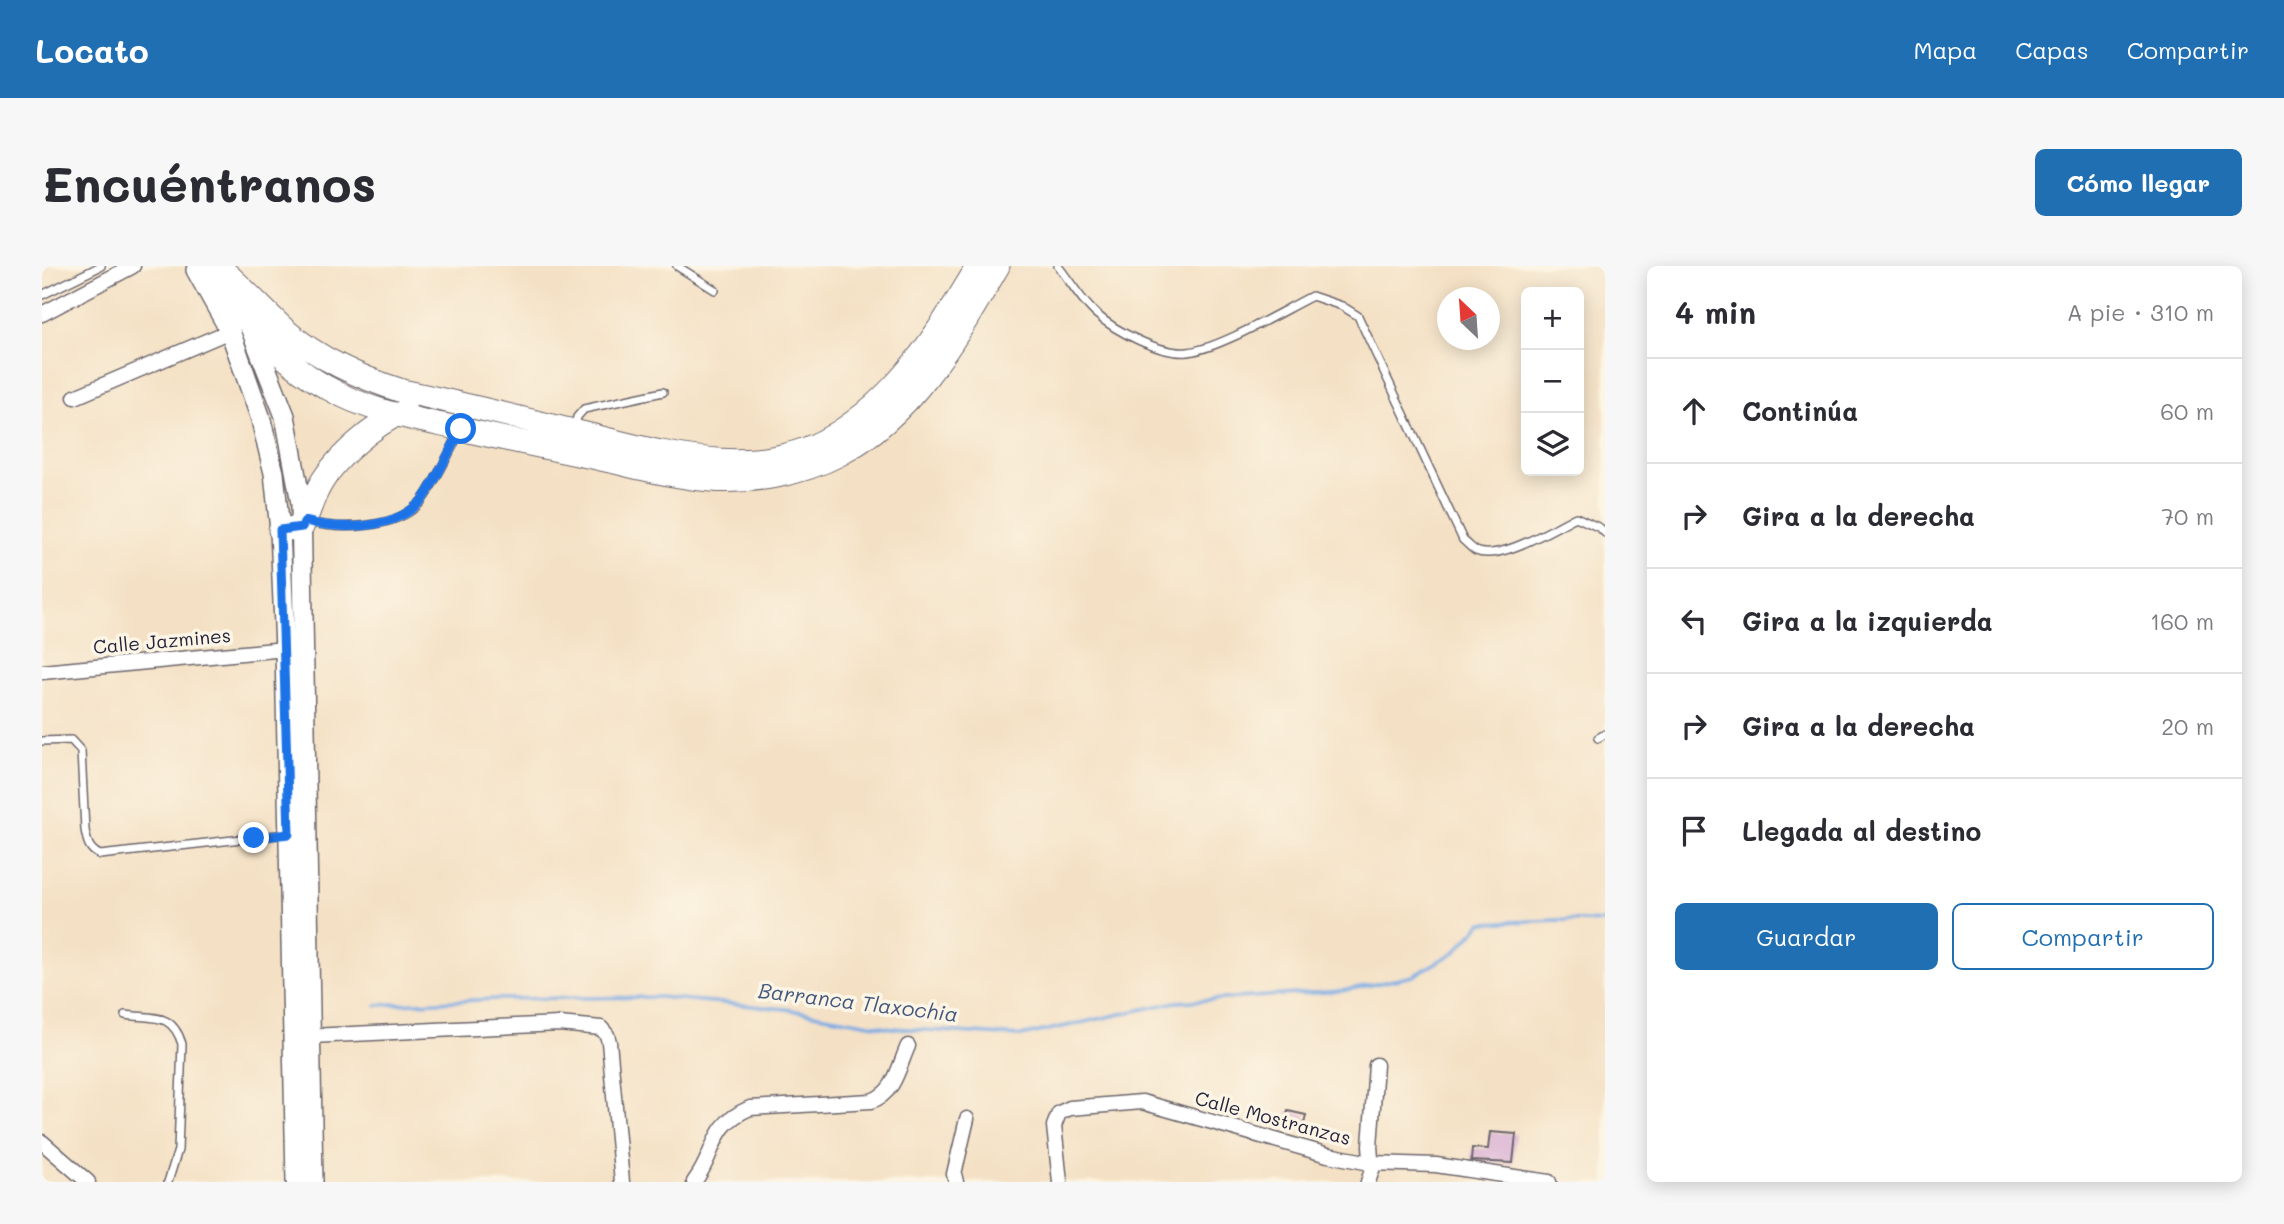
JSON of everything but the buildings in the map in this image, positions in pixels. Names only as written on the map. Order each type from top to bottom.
[{"type":"main road","points":[[194,266],[239,327],[325,387],[357,403],[395,415],[710,480],[755,479],[797,471],[841,453],[878,428],[901,407],[943,355],[998,266]]},
{"type":"main road","points":[[202,266],[239,327],[285,416],[301,503],[296,526],[285,649],[289,834],[301,1004],[311,1036],[313,1182]]},
{"type":"main road","points":[[218,266],[242,285],[282,327],[320,356],[376,382],[574,431],[706,460],[757,459],[807,449],[855,422],[889,393],[928,345],[978,266]]},
{"type":"main road","points":[[239,327],[242,285]]},
{"type":"main road","points":[[296,1182],[301,1004],[296,526],[337,462],[354,445],[395,415],[435,398]]},
{"type":"street","points":[[42,314],[133,266]]},
{"type":"street","points":[[75,397],[239,327]]},
{"type":"street","name":"Calle Jazmines","points":[[42,672],[285,649]]},
{"type":"street","points":[[311,1036],[559,1024],[601,1028],[610,1042],[622,1182]]},
{"type":"street","points":[[694,1182],[722,1126],[736,1114],[750,1108],[871,1101],[888,1092],[908,1046]]},
{"type":"street","points":[[1368,1182],[1377,1065]]},
{"type":"street","name":"Calle Mostranzas","points":[[1060,1182],[1054,1126],[1059,1113],[1070,1108],[1133,1102],[1328,1155],[1371,1163],[1436,1165],[1549,1182]]},
{"type":"street","points":[[956,1182],[954,1174],[967,1119]]},
{"type":"street","points":[[42,1142],[88,1182]]},
{"type":"lane","points":[[42,295],[101,266]]},
{"type":"lane","points":[[677,266],[716,290]]},
{"type":"lane","points":[[1058,266],[1094,312],[1120,332],[1165,350],[1187,352],[1213,345],[1312,296],[1342,306],[1358,316],[1463,540],[1476,551],[1491,554],[1511,549],[1576,517],[1605,533]]},
{"type":"lane","points":[[574,431],[577,417],[584,409],[663,392]]},
{"type":"lane","points":[[296,526],[361,527],[399,517],[420,503],[461,429]]},
{"type":"lane","points":[[42,741],[72,740],[81,751],[87,842],[93,851],[100,855],[289,834]]},
{"type":"lane","points":[[125,1015],[167,1020],[177,1030],[182,1044],[178,1150],[168,1182]]},
{"type":"waterway","name":"Barranca Tlaxochia","points":[[377,1005],[496,999],[659,997],[786,1009],[892,1028],[1021,1036],[1176,1002],[1342,991],[1413,976],[1455,952],[1482,923],[1558,920],[1605,922]]},
{"type":"route","points":[[254,838],[289,834],[280,530],[302,527],[305,521],[326,527],[361,527],[399,517],[420,503],[461,429]]}]
